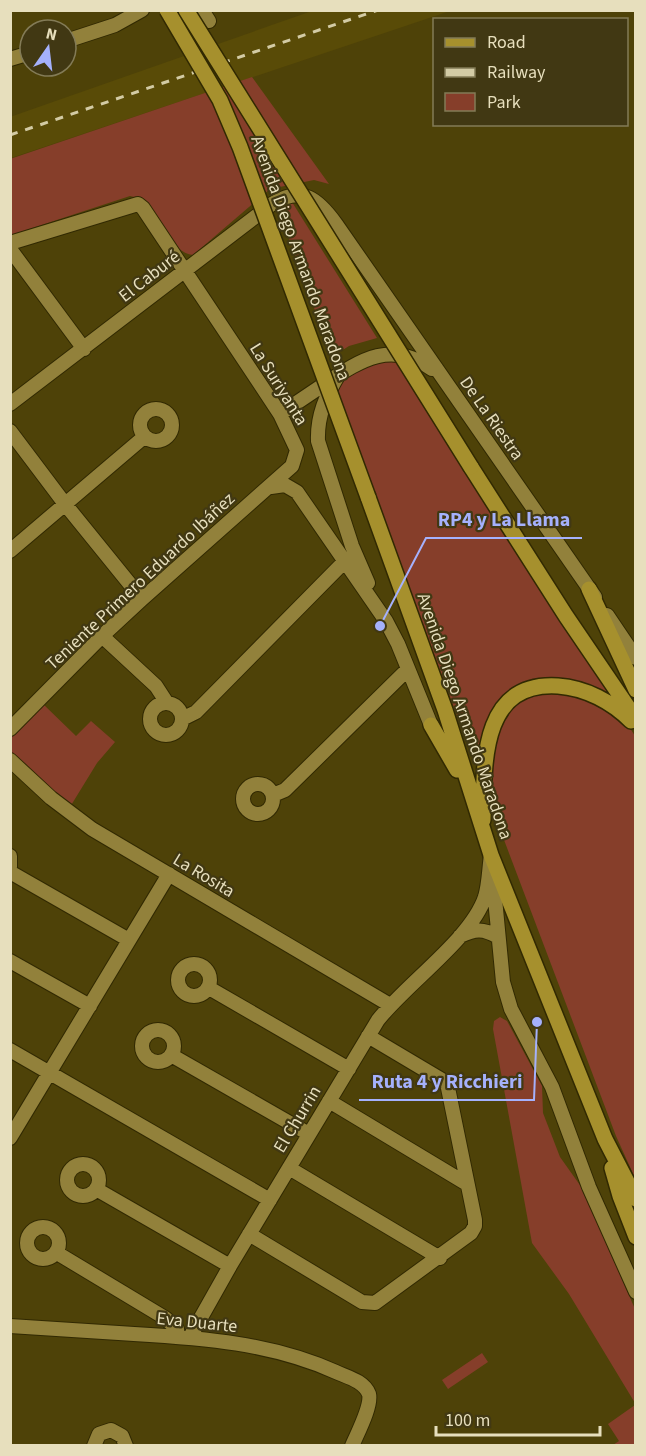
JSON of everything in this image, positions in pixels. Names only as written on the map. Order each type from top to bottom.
[{"type":"main road","name":"Avenida Diego Armando Maradona","points":[[167,10],[216,93],[237,138],[445,710],[491,855],[605,1139],[636,1199]]},
{"type":"main road","name":"Avenida Diego Armando Maradona","points":[[186,10],[471,467],[566,616],[636,719]]},
{"type":"main road","points":[[590,589],[636,690]]},
{"type":"main road","points":[[483,829],[484,776],[490,734],[497,716],[506,703],[523,691],[543,685],[578,689],[602,699],[624,714],[636,726]]},
{"type":"main road","points":[[431,725],[470,794]]},
{"type":"main road","points":[[605,1139],[620,1196],[636,1237]]},
{"type":"street","points":[[78,37],[115,25],[142,10]]},
{"type":"street","name":"El Caburé","points":[[10,404],[279,200],[288,196],[304,195],[316,200]]},
{"type":"street","name":"De La Riestra","points":[[316,200],[336,224],[636,658]]},
{"type":"street","name":"La Suriyanta","points":[[10,243],[134,204],[143,208],[280,414],[297,450],[292,466],[271,487]]},
{"type":"street","points":[[10,249],[84,349]]},
{"type":"street","points":[[280,414],[358,362],[379,354],[395,354],[422,361],[439,373]]},
{"type":"street","points":[[339,374],[323,402],[318,423],[318,441],[362,572],[398,644],[431,725]]},
{"type":"street","points":[[10,431],[65,504],[142,598]]},
{"type":"street","points":[[10,551],[144,437]]},
{"type":"street","points":[[271,487],[285,485],[297,492],[386,621]]},
{"type":"street","name":"Teniente Primero Eduardo Ibáñez","points":[[10,729],[142,598],[271,487]]},
{"type":"street","points":[[182,719],[196,711],[345,561]]},
{"type":"street","points":[[102,636],[156,686],[167,703],[178,709],[182,719],[179,729],[167,736],[154,731],[151,725],[152,712],[161,704],[167,703]]},
{"type":"street","points":[[273,795],[285,790],[408,669]]},
{"type":"street","name":"La Rosita","points":[[10,760],[51,798],[92,829],[390,1005]]},
{"type":"street","points":[[491,855],[503,982],[511,1009],[552,1087],[589,1187],[636,1292]]},
{"type":"street","name":"El Churrin","points":[[184,1337],[230,1266],[368,1036],[390,1005],[458,937],[473,918],[485,896],[491,855]]},
{"type":"street","points":[[10,856],[10,867]]},
{"type":"street","points":[[10,872],[129,940]]},
{"type":"street","points":[[10,1138],[169,874]]},
{"type":"street","points":[[458,937],[473,930],[483,930],[498,937]]},
{"type":"street","points":[[10,961],[90,1006]]},
{"type":"street","points":[[209,988],[349,1069]]},
{"type":"street","points":[[249,1234],[362,1302],[370,1304],[375,1303],[440,1258],[471,1233],[475,1226],[449,1088],[443,1079],[368,1036]]},
{"type":"street","points":[[10,1050],[270,1200]]},
{"type":"street","points":[[171,1055],[309,1134]]},
{"type":"street","points":[[329,1101],[467,1184]]},
{"type":"street","points":[[289,1168],[440,1258]]},
{"type":"street","points":[[96,1190],[230,1266]]},
{"type":"street","points":[[57,1253],[165,1318],[184,1337]]},
{"type":"street","name":"Eva Duarte","points":[[10,1326],[235,1342],[293,1355],[353,1379],[365,1387],[369,1404],[352,1446]]},
{"type":"street","points":[[94,1446],[99,1434],[111,1430],[122,1436],[126,1446]]},
{"type":"shaded area","points":[[312,11],[450,11],[11,158],[10,117]]},
{"type":"green space","points":[[252,77],[329,184],[314,180],[270,189],[193,255],[177,248],[162,232],[138,198],[130,196],[11,235],[10,159]]},
{"type":"green space","points":[[292,202],[377,338],[349,346],[332,357],[278,209]]},
{"type":"green space","points":[[398,359],[635,736],[635,1178],[616,1136],[374,496],[337,388],[348,374],[363,366]]},
{"type":"green space","points":[[42,703],[76,736],[91,721],[115,742],[97,763],[70,807],[11,755],[11,735]]},
{"type":"green space","points":[[500,1017],[507,1021],[542,1086],[543,1113],[560,1157],[582,1188],[635,1309],[635,1403],[569,1294],[532,1243],[493,1029],[494,1021]]},
{"type":"green space","points":[[482,1353],[488,1362],[448,1389],[442,1380]]},
{"type":"green space","points":[[635,1405],[635,1445],[613,1445],[619,1441],[608,1424]]},
{"type":"railway","points":[[10,135],[378,10]]},
{"type":"place","name":"RP4 y La Llama","points":[[380,626]]},
{"type":"place","name":"Ruta 4 y Ricchieri","points":[[537,1022]]}]
